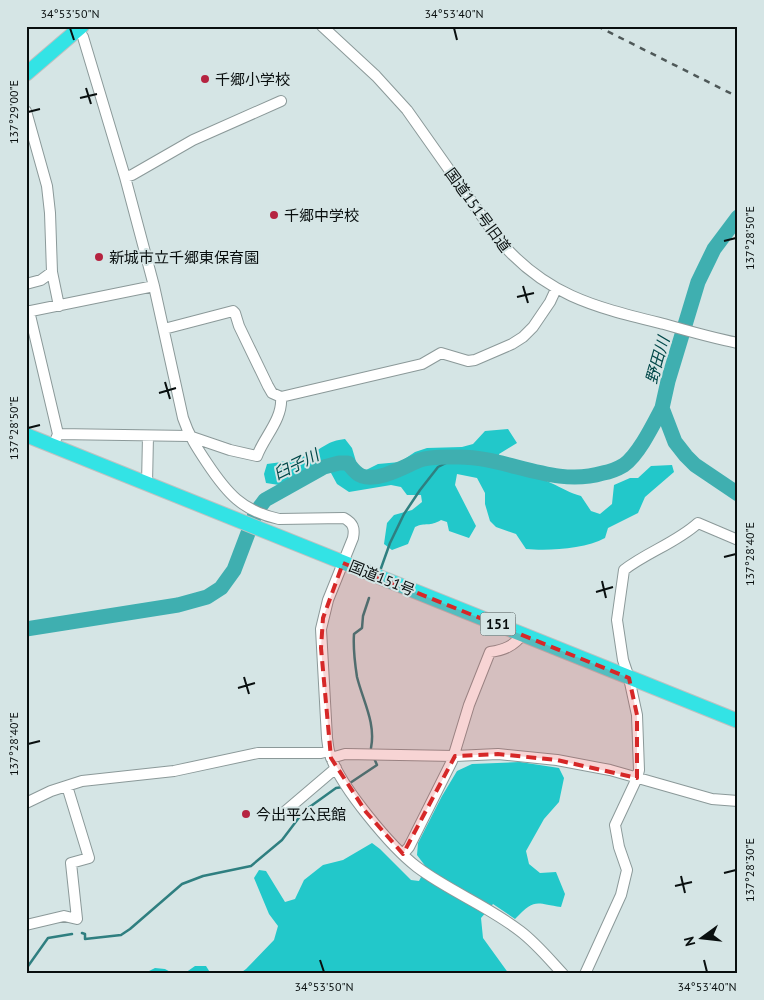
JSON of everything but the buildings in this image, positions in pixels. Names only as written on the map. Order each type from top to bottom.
[{"type":"highway","points":[[26,74],[78,27]]},
{"type":"highway","name":"国道151号","points":[[26,436],[55,440],[148,484],[738,721]]},
{"type":"street","name":"国道151号旧道","points":[[322,26],[376,76],[407,110],[492,231],[511,255],[538,277],[572,297],[601,308],[738,343]]},
{"type":"street","points":[[78,27],[83,37],[126,177],[154,286],[183,418],[189,436],[229,494],[249,507],[270,517],[292,519],[344,518],[351,522],[354,530],[353,538],[328,600],[321,629],[332,759],[366,812],[403,854],[418,867],[492,911],[521,931],[563,974]]},
{"type":"street","points":[[126,177],[193,140],[280,101]]},
{"type":"street","points":[[26,112],[47,186],[52,272],[59,306]]},
{"type":"street","points":[[26,284],[41,280],[52,272]]},
{"type":"street","points":[[154,286],[28,312],[55,440],[189,436],[230,450],[257,456],[261,445],[274,425],[282,397]]},
{"type":"street","points":[[164,330],[233,311],[268,386],[272,393],[282,397],[422,364],[441,353],[468,360],[480,358],[524,337],[550,302],[556,289]]},
{"type":"street","points":[[148,436],[148,484]]},
{"type":"street","points":[[585,974],[620,895],[627,870],[619,847],[615,825],[639,770],[637,715],[623,660],[617,620],[624,570],[634,562],[674,541],[698,523],[738,540]]},
{"type":"street","points":[[403,854],[410,847],[454,756],[469,705],[490,652],[503,650],[523,634]]},
{"type":"street","points":[[26,803],[82,781],[174,771],[258,754],[321,753],[332,759]]},
{"type":"street","points":[[282,814],[332,759],[345,754],[454,756],[498,754],[557,760],[610,770],[712,799],[738,801]]},
{"type":"street","points":[[26,925],[64,916],[77,919],[71,863],[89,858],[66,786]]},
{"type":"highlighted area","points":[[343,563],[629,678],[637,715],[637,778],[557,760],[498,754],[455,756],[403,854],[366,812],[331,758],[321,648],[323,618]]},
{"type":"shaded area","points":[[508,429],[517,443],[499,454],[501,466],[526,473],[581,496],[591,511],[600,514],[612,504],[614,485],[630,478],[638,478],[651,466],[672,465],[674,472],[645,497],[638,513],[608,528],[605,538],[577,547],[545,550],[526,549],[516,534],[496,527],[490,521],[485,504],[485,493],[477,478],[457,474],[455,485],[476,526],[469,538],[449,531],[447,522],[441,520],[415,527],[408,544],[392,550],[384,544],[387,523],[394,515],[412,510],[422,502],[421,495],[407,495],[401,487],[391,485],[349,492],[337,484],[331,473],[321,465],[279,485],[266,483],[264,474],[267,464],[305,456],[339,440],[345,439],[352,448],[358,468],[366,470],[378,464],[400,462],[415,452],[427,448],[462,447],[473,444],[485,431]]},
{"type":"shaded area","points":[[520,762],[559,768],[564,778],[559,802],[544,819],[526,851],[529,864],[540,873],[556,872],[565,894],[561,907],[540,904],[531,905],[515,919],[493,904],[481,918],[483,938],[509,974],[239,974],[274,940],[278,926],[269,914],[254,878],[259,870],[266,871],[285,902],[295,899],[304,880],[323,865],[343,860],[372,843],[411,880],[419,881],[426,867],[417,855],[418,843],[457,771],[472,764]]},
{"type":"shaded area","points":[[195,966],[206,966],[211,974],[181,974]]},
{"type":"shaded area","points":[[155,968],[165,969],[174,974],[143,974]]},
{"type":"waterway","name":"野田川","points":[[738,217],[714,249],[698,282],[668,381],[662,408],[675,442],[686,456],[695,465],[738,494]]},
{"type":"waterway","name":"臼子川","points":[[26,629],[178,605],[207,597],[221,588],[234,570],[256,512],[265,500],[324,467],[348,463],[360,475],[376,477],[424,459],[457,457],[493,461],[566,477],[584,477],[611,471],[630,460],[645,439],[662,408]]},
{"type":"waterway","points":[[380,571],[390,543],[404,514],[420,490],[438,467],[460,456]]},
{"type":"waterway","points":[[369,598],[363,616],[362,628],[354,634],[354,645],[357,677],[372,730],[371,748]]},
{"type":"waterway","points":[[350,783],[377,765],[374,758]]},
{"type":"waterway","points":[[82,933],[85,934],[85,939],[121,935],[182,884],[203,876],[251,866],[282,840],[304,811],[336,788],[343,787]]},
{"type":"waterway","points":[[26,969],[48,938],[72,934]]},
{"type":"railway","points":[[597,26],[738,97]]},
{"type":"place","name":"千郷小学校","points":[[205,79]]},
{"type":"place","name":"千郷中学校","points":[[274,215]]},
{"type":"place","name":"新城市立千郷東保育園","points":[[99,257]]},
{"type":"place","name":"今出平公民館","points":[[246,814]]}]
